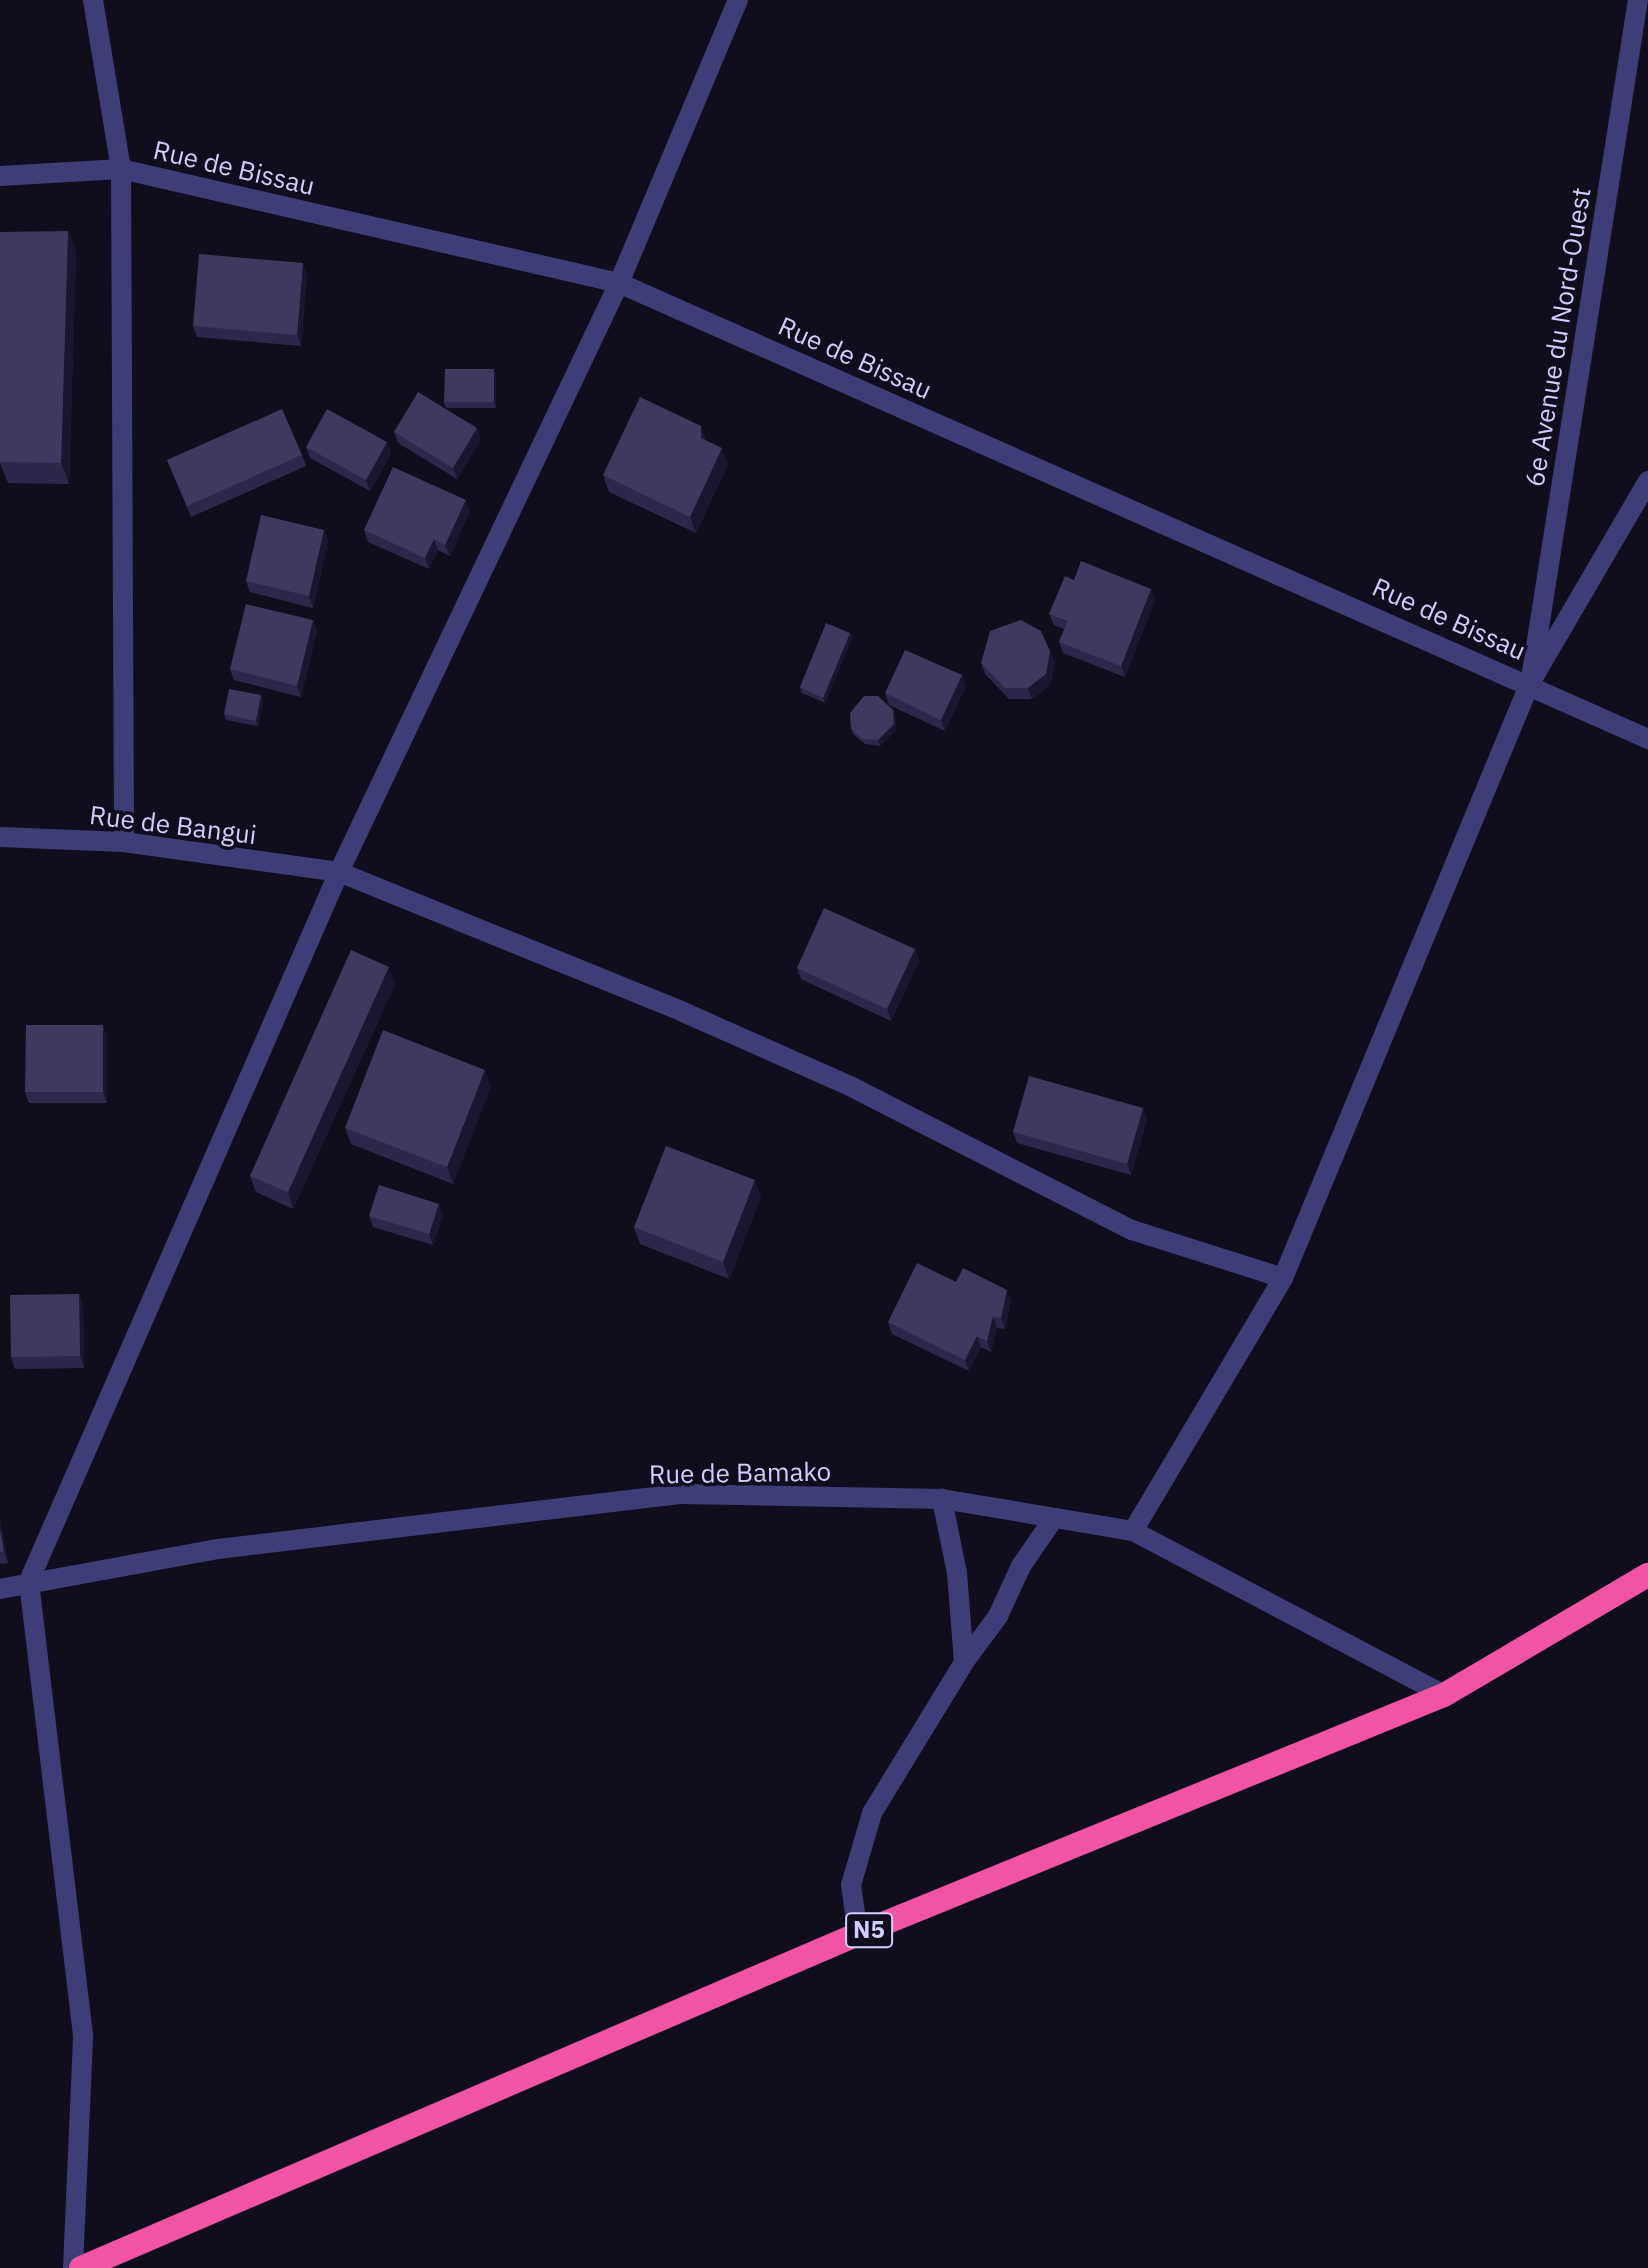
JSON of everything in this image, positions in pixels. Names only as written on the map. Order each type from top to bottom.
[{"type":"highway","name":"N5","points":[[81,2268],[858,1934],[1444,1695],[1648,1575]]},
{"type":"street","points":[[93,0],[121,169],[124,842]]},
{"type":"street","points":[[73,2268],[83,2035],[29,1581],[339,872],[619,283],[738,0]]},
{"type":"street","name":"6e Avenue du Nord-Ouest","points":[[1530,683],[1638,0]]},
{"type":"street","name":"Rue de Bissau","points":[[0,176],[121,169],[619,283],[1530,683],[1648,739]]},
{"type":"street","points":[[1133,1531],[1283,1278],[1530,683],[1648,481]]},
{"type":"street","name":"Rue de Bangui","points":[[0,837],[124,842],[339,872],[683,1012],[850,1086],[1132,1230],[1283,1278]]},
{"type":"street","name":"Rue de Bamako","points":[[0,1589],[29,1581],[218,1549],[682,1494],[942,1499],[1133,1531],[1444,1695]]},
{"type":"street","points":[[942,1499],[957,1573],[964,1662]]},
{"type":"street","points":[[858,1934],[851,1885],[872,1813],[964,1662],[998,1616],[1021,1566],[1054,1518]]},
{"type":"building","points":[[68,231],[61,463],[0,462],[0,232]]},
{"type":"building","points":[[199,254],[303,263],[297,335],[193,326]]},
{"type":"building","points":[[445,369],[494,369],[494,402],[444,402]]},
{"type":"building","points":[[418,392],[477,428],[453,468],[394,432]]},
{"type":"building","points":[[640,397],[701,426],[701,438],[722,448],[690,517],[603,475]]},
{"type":"building","points":[[282,409],[302,455],[187,506],[167,460]]},
{"type":"building","points":[[327,409],[387,442],[366,480],[306,447]]},
{"type":"building","points":[[393,467],[466,500],[445,545],[434,539],[425,558],[364,530]]},
{"type":"building","points":[[261,515],[324,530],[309,596],[246,581]]},
{"type":"building","points":[[1081,561],[1151,589],[1121,666],[1059,642],[1068,621],[1049,614],[1065,576],[1074,580]]},
{"type":"building","points":[[246,604],[313,620],[297,686],[230,669]]},
{"type":"building","points":[[1021,620],[1041,631],[1050,651],[1046,674],[1028,688],[1005,688],[981,663],[990,631]]},
{"type":"building","points":[[826,623],[850,633],[823,698],[800,687]]},
{"type":"building","points":[[905,650],[962,675],[941,720],[885,693]]},
{"type":"building","points":[[229,689],[261,695],[256,721],[224,714]]},
{"type":"building","points":[[864,696],[878,696],[893,710],[894,724],[878,740],[862,739],[851,728],[850,713]]},
{"type":"building","points":[[824,908],[915,949],[887,1009],[797,968]]},
{"type":"building","points":[[351,950],[389,967],[288,1192],[250,1176]]},
{"type":"building","points":[[26,1025],[103,1025],[103,1092],[25,1092]]},
{"type":"building","points":[[383,1030],[485,1070],[447,1167],[345,1128]]},
{"type":"building","points":[[1029,1076],[1143,1108],[1127,1164],[1013,1132]]},
{"type":"building","points":[[666,1146],[755,1180],[723,1262],[634,1227]]},
{"type":"building","points":[[379,1185],[439,1204],[429,1234],[369,1216]]},
{"type":"building","points":[[917,1263],[956,1282],[963,1268],[1007,1290],[1001,1318],[993,1316],[987,1341],[977,1336],[965,1360],[888,1322]]},
{"type":"building","points":[[79,1294],[80,1356],[11,1357],[10,1295]]},
{"type":"building","points":[[0,1530],[4,1551],[0,1552]]}]
